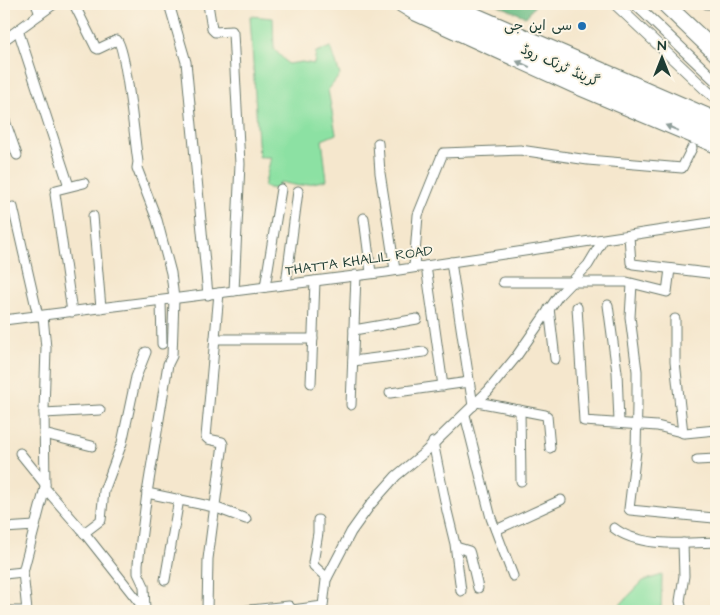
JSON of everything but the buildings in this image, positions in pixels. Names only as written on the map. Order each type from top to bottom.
[{"type":"highway","points":[[410,4],[632,103],[716,138]]},
{"type":"highway","points":[[435,4],[716,128]]},
{"type":"main road","name":"گرینڈ ٹرنک روڈ","points":[[396,4],[414,15],[556,80],[716,148]]},
{"type":"main road","name":"گرینڈ ٹرنک روڈ","points":[[455,4],[716,117]]},
{"type":"main road","points":[[615,4],[716,98]]},
{"type":"main road","points":[[635,4],[716,81]]},
{"type":"street","points":[[36,4],[40,14]]},
{"type":"street","points":[[4,40],[54,4]]},
{"type":"street","points":[[74,4],[96,48],[98,49],[117,40],[121,44],[127,71],[138,162],[137,168],[157,220],[171,273],[174,299],[172,356],[168,364],[147,493],[138,564],[138,573],[144,586],[145,611]]},
{"type":"street","points":[[169,4],[186,62],[208,295]]},
{"type":"street","points":[[208,4],[212,29],[215,32],[232,31],[233,34],[240,164],[234,291]]},
{"type":"street","points":[[660,4],[716,58]]},
{"type":"street","points":[[670,4],[715,43]]},
{"type":"street","points":[[18,30],[69,186]]},
{"type":"street","points":[[4,118],[18,155]]},
{"type":"street","points":[[378,144],[380,173],[395,270]]},
{"type":"street","points":[[414,267],[418,215],[443,153],[520,150],[588,160],[682,168],[692,148]]},
{"type":"street","points":[[72,312],[55,194],[56,190],[84,184]]},
{"type":"street","points":[[265,287],[282,189]]},
{"type":"street","points":[[286,284],[298,191]]},
{"type":"street","points":[[8,611],[26,611],[23,572],[45,486],[44,413],[46,348],[41,316],[13,207]]},
{"type":"street","points":[[93,216],[102,308]]},
{"type":"street","points":[[364,218],[371,274]]},
{"type":"street","name":"THATTA KHALIL ROAD","points":[[4,320],[371,274],[716,222]]},
{"type":"street","points":[[628,236],[631,263],[633,264],[716,274]]},
{"type":"street","points":[[240,611],[289,606],[292,611],[323,606],[327,578],[351,532],[371,504],[396,476],[424,453],[433,442],[475,404],[516,357],[549,308],[588,265],[603,240]]},
{"type":"street","points":[[451,262],[475,404]]},
{"type":"street","points":[[426,266],[443,386]]},
{"type":"street","points":[[504,282],[627,282],[667,292],[670,269]]},
{"type":"street","points":[[351,405],[356,275]]},
{"type":"street","points":[[311,383],[315,281]]},
{"type":"street","points":[[632,284],[630,317],[637,378],[637,425],[629,509],[714,518]]},
{"type":"street","points":[[207,611],[208,559],[223,444],[206,437],[219,293]]},
{"type":"street","points":[[161,301],[162,344]]},
{"type":"street","points":[[608,305],[617,372],[619,422]]},
{"type":"street","points":[[577,307],[584,421],[657,426],[682,433],[716,430]]},
{"type":"street","points":[[549,308],[556,359]]},
{"type":"street","points":[[354,330],[417,319]]},
{"type":"street","points":[[675,319],[675,362],[682,433]]},
{"type":"street","points":[[215,339],[312,339]]},
{"type":"street","points":[[84,533],[101,520],[104,491],[122,443],[136,378],[146,352]]},
{"type":"street","points":[[353,362],[424,352]]},
{"type":"street","points":[[390,393],[470,382]]},
{"type":"street","points":[[475,404],[547,416],[550,448]]},
{"type":"street","points":[[44,413],[100,410]]},
{"type":"street","points":[[520,410],[521,481]]},
{"type":"street","points":[[465,415],[496,530],[513,576]]},
{"type":"street","points":[[44,434],[92,446]]},
{"type":"street","points":[[433,442],[456,547],[461,591]]},
{"type":"street","points":[[20,453],[145,611]]},
{"type":"street","points":[[697,460],[716,459]]},
{"type":"street","points":[[147,493],[214,507],[246,519]]},
{"type":"street","points":[[165,580],[179,499]]},
{"type":"street","points":[[496,530],[561,500]]},
{"type":"street","points":[[318,520],[313,563],[327,578]]},
{"type":"street","points":[[4,528],[35,526]]},
{"type":"street","points":[[614,528],[623,535],[643,540],[683,543],[716,542]]},
{"type":"street","points":[[682,611],[680,601],[684,576],[683,543]]},
{"type":"street","points":[[456,547],[469,552],[478,588]]},
{"type":"street","points":[[4,574],[23,572]]},
{"type":"green space","points":[[496,4],[536,4],[526,17]]},
{"type":"green space","points":[[250,16],[273,18],[274,49],[288,64],[302,62],[314,64],[316,52],[331,47],[340,75],[328,90],[336,134],[322,140],[327,180],[299,186],[280,182],[280,190],[264,187],[271,157],[259,157]]},
{"type":"green space","points":[[662,575],[661,611],[614,611],[643,581]]},
{"type":"place","name":"سی این جی","points":[[582,26]]}]
